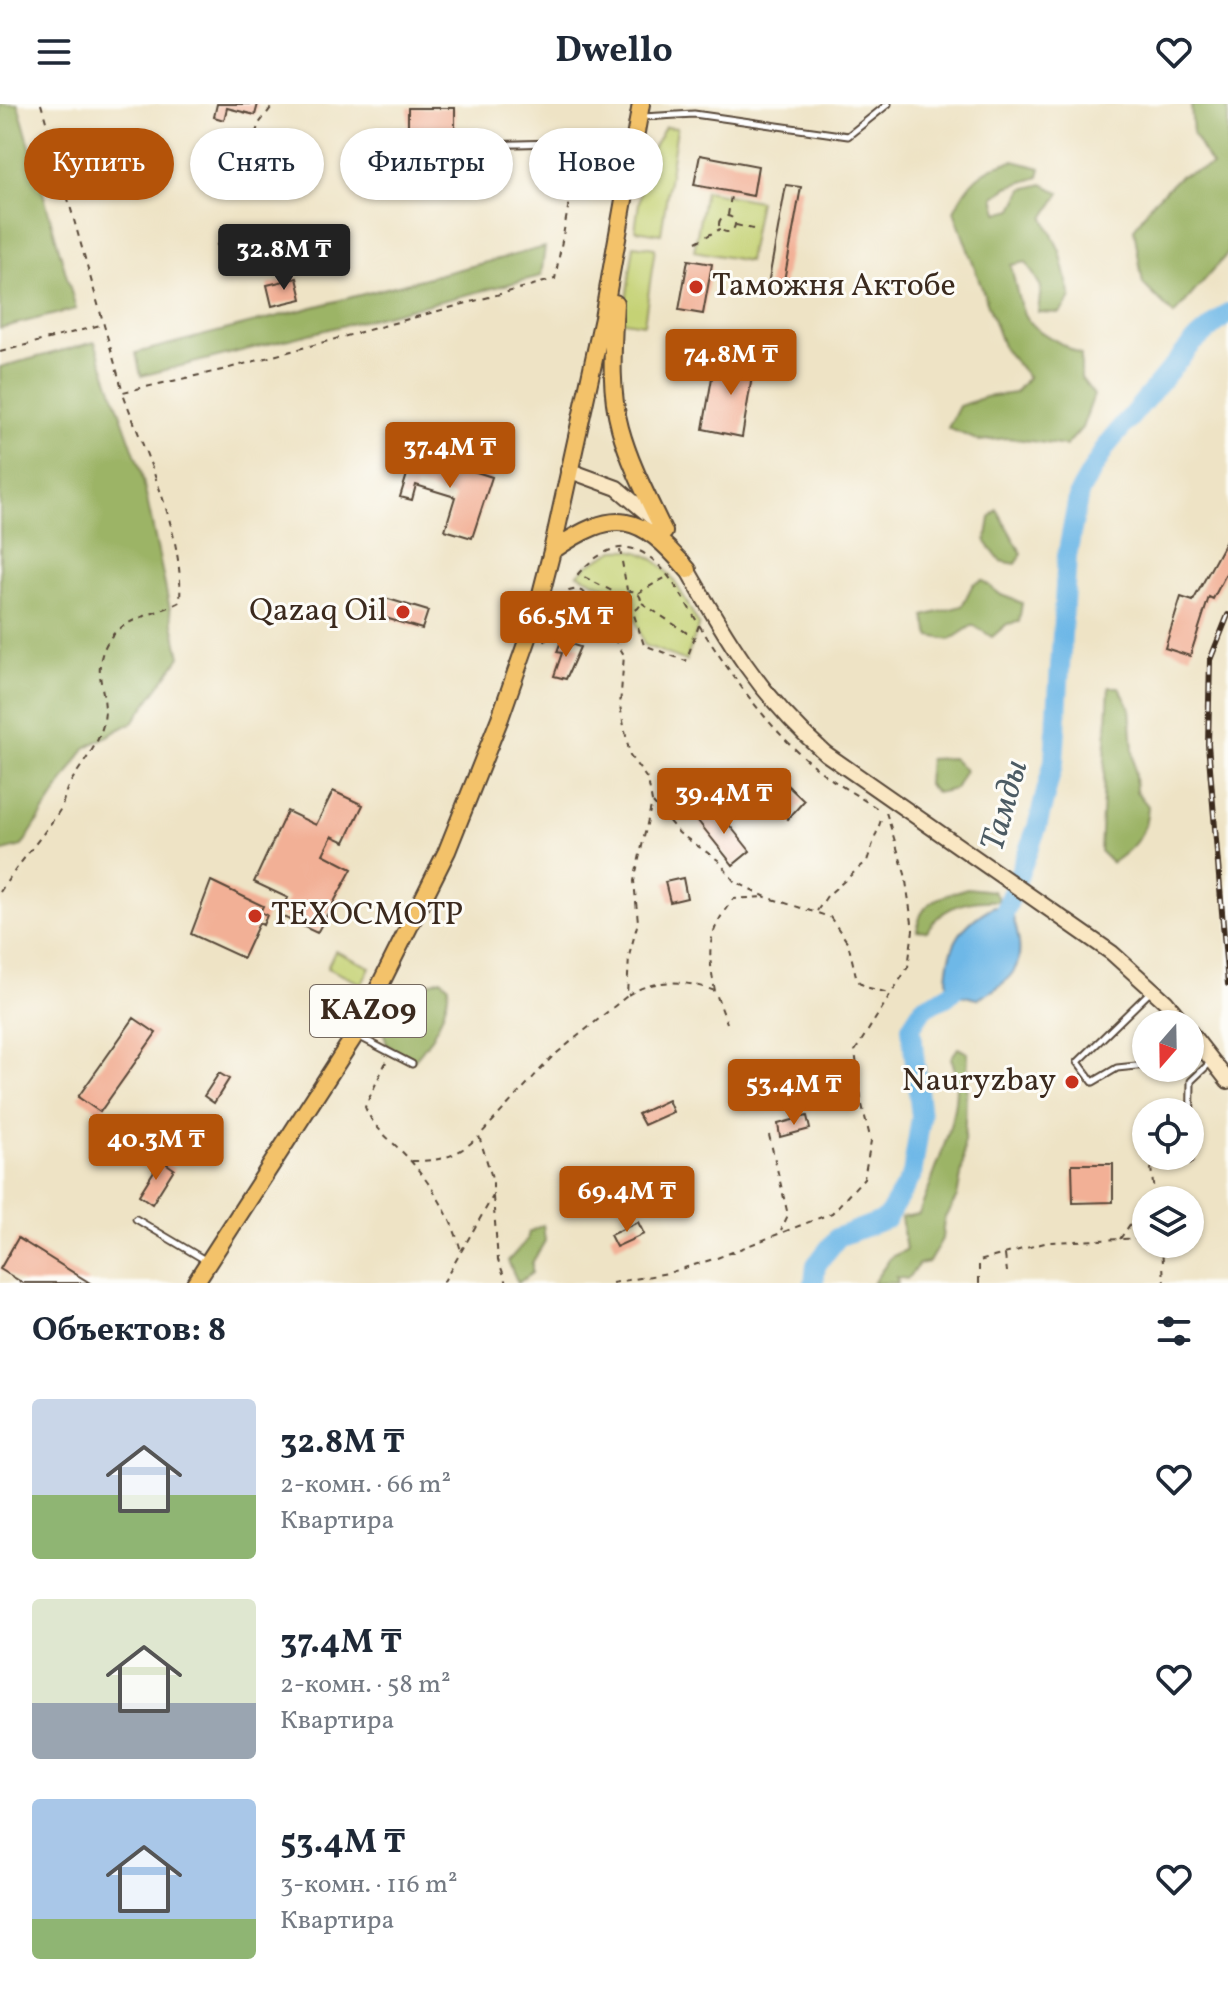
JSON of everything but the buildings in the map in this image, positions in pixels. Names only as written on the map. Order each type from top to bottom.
[{"type":"highway","name":"KAZ09","points":[[195,1283],[355,1035],[453,836],[534,621],[614,264],[624,200]]},
{"type":"highway","points":[[614,264],[612,379],[619,425],[633,467],[664,532]]},
{"type":"highway","points":[[552,551],[583,529],[608,522],[640,525],[659,536],[688,570]]},
{"type":"main road","points":[[568,470],[617,488],[640,504],[664,532],[748,674],[790,722],[825,753],[1112,953],[1172,1010]]},
{"type":"main road","points":[[1204,1050],[1228,1081]]},
{"type":"lane","points":[[640,111],[694,114],[848,136],[888,104]]},
{"type":"lane","points":[[1132,1066],[1117,1068],[1093,1082],[1078,1062],[1153,989]]},
{"type":"lane","points":[[355,1035],[412,1064]]},
{"type":"lane","points":[[1204,1056],[1209,1056]]},
{"type":"lane","points":[[1191,1098],[1191,1081],[1209,1056]]},
{"type":"lane","points":[[136,1219],[209,1263]]},
{"type":"path","points":[[0,892],[21,858],[61,810],[67,787],[93,750],[104,719],[97,668],[108,641],[125,623],[156,615],[180,602],[182,569],[165,508],[123,392],[41,104]]},
{"type":"path","points":[[257,128],[274,104]]},
{"type":"path","points":[[731,196],[728,216],[735,225],[753,229]]},
{"type":"path","points":[[123,392],[222,370],[555,279],[569,200]]},
{"type":"path","points":[[721,228],[721,219],[728,216]]},
{"type":"path","points":[[721,228],[728,231],[735,225]]},
{"type":"path","points":[[696,242],[721,228]]},
{"type":"path","points":[[0,352],[105,324]]},
{"type":"path","points":[[620,550],[628,591]]},
{"type":"path","points":[[622,596],[578,574],[600,557],[620,550],[649,554],[670,575],[699,625],[686,661],[644,645],[633,612],[621,606],[622,596],[628,591]]},
{"type":"path","points":[[628,591],[637,593],[670,575]]},
{"type":"path","points":[[545,642],[569,591],[577,589],[587,594],[624,655],[620,706],[630,756],[648,780],[652,802],[634,881],[638,922],[629,956],[627,996]]},
{"type":"path","points":[[637,593],[641,602],[695,638]]},
{"type":"path","points":[[633,612],[641,602]]},
{"type":"path","points":[[817,911],[827,896],[867,861],[878,838],[883,813],[891,799]]},
{"type":"path","points":[[652,802],[679,833],[718,860],[734,881],[766,897],[830,917],[848,943],[857,980],[865,987],[890,993]]},
{"type":"path","points":[[612,1283],[705,1262],[832,1213],[864,1178],[871,1141],[862,1105],[855,1051],[908,967],[913,930],[905,874],[883,813]]},
{"type":"path","points":[[727,1023],[715,991],[709,942],[716,921],[733,899],[766,897]]},
{"type":"path","points":[[411,1161],[442,1161],[462,1152],[552,1057],[640,988],[683,981],[715,991]]},
{"type":"path","points":[[389,1056],[365,1107],[371,1122],[411,1161],[442,1204],[462,1252]]},
{"type":"path","points":[[769,1135],[788,1215],[781,1231]]},
{"type":"path","points":[[479,1136],[493,1181],[498,1260],[507,1283]]},
{"type":"path","points":[[443,1283],[493,1196]]},
{"type":"path","points":[[1120,1239],[1132,1221]]},
{"type":"path","points":[[979,1283],[979,1261],[1048,1242],[1132,1239]]},
{"type":"path","points":[[1005,1254],[1007,1272]]},
{"type":"path","points":[[1163,1258],[1164,1283]]},
{"type":"green space","points":[[0,104],[18,104],[25,128],[24,200],[45,200],[76,309],[0,328]]},
{"type":"green space","points":[[1191,104],[1228,104],[1228,253],[1174,315],[1143,284],[1134,229],[1151,204],[1180,176],[1212,166],[1193,134]]},
{"type":"green space","points":[[665,127],[677,128],[661,234],[635,230],[639,200],[663,200]]},
{"type":"green space","points":[[1014,161],[1041,168],[1039,177],[1007,187],[994,197],[998,213],[1013,209],[1023,189],[1043,184],[1060,193],[1044,218],[1060,251],[1071,298],[1060,313],[1038,312],[1041,287],[1026,262],[1011,265],[1024,314],[1037,329],[1081,355],[1081,378],[1094,395],[1082,428],[1066,446],[1008,438],[979,441],[948,428],[959,406],[985,397],[1015,393],[1028,377],[1004,349],[954,211],[977,177],[993,167]]},
{"type":"green space","points":[[705,191],[759,201],[748,261],[694,251]]},
{"type":"green space","points":[[634,245],[655,248],[644,324],[623,321]]},
{"type":"green space","points":[[545,247],[541,276],[141,376],[136,353]]},
{"type":"green space","points":[[95,342],[141,471],[180,657],[133,722],[85,748],[22,846],[0,852],[0,367]]},
{"type":"green space","points":[[997,510],[1022,554],[1016,564],[1000,561],[986,542],[990,518]]},
{"type":"green space","points":[[615,550],[632,550],[646,555],[668,572],[699,625],[686,661],[644,645],[633,612],[621,606],[622,595],[578,574],[587,565]]},
{"type":"green space","points":[[982,580],[1001,595],[1022,603],[1019,622],[1007,624],[992,637],[973,625],[950,640],[930,636],[924,616],[962,606],[973,584]]},
{"type":"green space","points":[[1109,687],[1119,687],[1130,708],[1136,791],[1148,806],[1138,839],[1112,863],[1100,851]]},
{"type":"green space","points":[[952,758],[965,770],[955,789],[936,793],[927,784],[929,759]]},
{"type":"green space","points":[[967,888],[993,891],[1000,901],[958,905],[941,915],[927,931],[917,930],[928,905]]},
{"type":"green space","points":[[335,951],[370,967],[362,984],[327,968]]},
{"type":"green space","points":[[441,979],[449,986],[442,1016],[414,1060],[387,1045],[384,1033],[406,999],[421,987]]},
{"type":"green space","points":[[958,1048],[968,1053],[963,1165],[957,1197],[944,1219],[942,1239],[929,1262],[919,1264],[907,1279],[896,1277],[898,1283],[873,1283],[891,1257],[906,1250],[901,1217],[919,1214],[940,1157],[953,1114],[956,1094],[951,1058]]},
{"type":"green space","points":[[543,1225],[545,1241],[532,1263],[532,1273],[518,1283],[508,1261],[527,1240],[529,1232]]},
{"type":"water","points":[[994,906],[1012,914],[1019,944],[1017,966],[1003,983],[977,999],[961,995],[947,982],[954,946],[958,936],[973,920]]},
{"type":"waterway","name":"Тамды","points":[[996,935],[1037,827],[1054,761],[1067,556],[1079,493],[1107,445],[1192,344],[1228,313]]},
{"type":"waterway","name":"Тамды","points":[[814,1283],[816,1265],[838,1237],[886,1219],[912,1175],[921,1117],[911,1027],[924,1007],[946,997],[975,972]]},
{"type":"railway","points":[[1228,615],[1210,660],[1208,744],[1228,984]]},
{"type":"place","name":"Таможня Актобе","points":[[696,287]]},
{"type":"place","name":"Qazaq Oil","points":[[403,612]]},
{"type":"place","name":"ТЕХОСМОТР","points":[[255,916]]},
{"type":"place","name":"Nauryzbay","points":[[1072,1082]]}]
